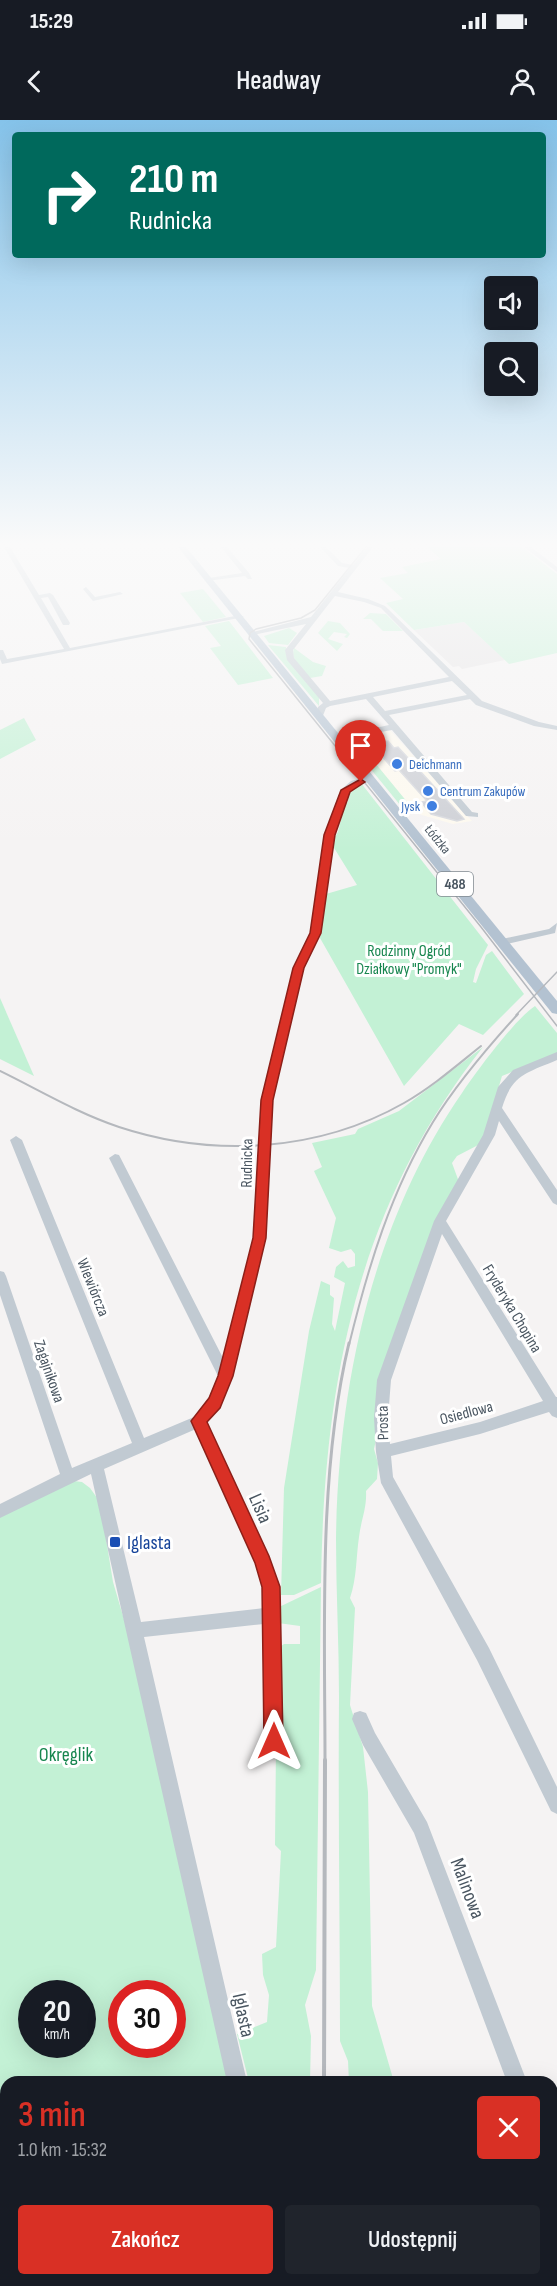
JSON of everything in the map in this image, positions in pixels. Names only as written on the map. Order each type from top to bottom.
[{"type":"main road","name":"Łódzka","points":[[265,648],[557,1010]]},
{"type":"street","points":[[0,652],[5,662],[79,648]]},
{"type":"street","points":[[290,648],[290,658],[328,704]]},
{"type":"street","points":[[425,648],[484,706],[537,724],[557,728]]},
{"type":"street","points":[[320,716],[322,707],[328,704],[455,678]]},
{"type":"street","points":[[368,696],[469,814],[474,815]]},
{"type":"street","points":[[384,714],[473,696]]},
{"type":"street","points":[[355,735],[393,727]]},
{"type":"street","name":"Rudnicka","points":[[0,1511],[68,1477],[199,1421],[214,1403],[225,1376],[262,1226],[265,1129],[270,1084],[299,968],[316,933],[330,835],[345,790],[354,783],[370,779]]},
{"type":"street","points":[[502,942],[552,931],[557,926]]},
{"type":"street","name":"Prosta","points":[[557,1056],[535,1064],[513,1077],[502,1090],[489,1135],[440,1221],[384,1380],[381,1418],[386,1478],[487,1662],[557,1805]]},
{"type":"street","points":[[496,1109],[557,1200]]},
{"type":"street","name":"Wiewiórcza","points":[[16,1140],[141,1447]]},
{"type":"street","points":[[115,1158],[225,1376]]},
{"type":"street","name":"Fryderyka Chopina","points":[[440,1221],[555,1407]]},
{"type":"street","name":"Zagajnikowa","points":[[0,1276],[68,1477]]},
{"type":"street","name":"Osiedlowa","points":[[383,1452],[555,1407]]},
{"type":"street","name":"Lisia","points":[[199,1421],[263,1562],[271,1587],[274,1741]]},
{"type":"street","name":"Iglasta","points":[[96,1466],[236,2076]]},
{"type":"street","points":[[135,1630],[273,1616]]},
{"type":"street","name":"Malinowa","points":[[360,1719],[369,1739],[421,1828],[516,2076]]},
{"type":"shaded area","points":[[433,648],[492,648],[505,660],[462,669],[459,666],[453,667]]},
{"type":"shaded area","points":[[390,730],[472,821],[453,824],[408,811],[350,739]]},
{"type":"green space","points":[[210,648],[250,648],[273,678],[238,685]]},
{"type":"green space","points":[[271,648],[286,648],[287,658],[319,697],[319,706]]},
{"type":"green space","points":[[294,648],[313,662],[326,666],[322,676],[310,678],[295,661]]},
{"type":"green space","points":[[492,648],[557,648],[557,653],[509,664]]},
{"type":"green space","points":[[24,718],[36,740],[0,759],[0,730]]},
{"type":"green space","points":[[364,736],[367,740],[363,741],[366,746],[362,747],[408,803],[411,802],[405,811],[347,740]]},
{"type":"green space","name":"Rodzinny Ogród Działkowy \"Promyk\"","points":[[361,783],[488,945],[476,969],[473,982],[476,983],[486,955],[492,951],[524,994],[483,1035],[459,1024],[404,1086],[320,938],[326,894],[357,885],[331,843],[338,832],[345,803],[348,802],[348,788]]},
{"type":"green space","points":[[0,998],[34,1076],[0,1059]]},
{"type":"green space","points":[[535,1006],[557,1033],[557,1053],[502,1076],[482,1143],[457,1156],[452,1163],[459,1182],[403,1319],[374,1449],[378,1463],[377,1479],[366,1491],[350,1598],[355,1608],[350,1705],[363,1747],[368,1792],[372,2006],[392,2076],[349,2076],[348,2061],[340,2041],[339,1677],[336,1539],[338,1481],[353,1364],[366,1306],[405,1195],[431,1143],[462,1093],[486,1059],[527,1012]]},
{"type":"green space","points":[[483,1047],[440,1108],[405,1171],[377,1235],[356,1300],[340,1368],[330,1438],[321,1583],[294,1595],[281,1595],[284,1488],[309,1331],[321,1281],[330,1285],[330,1295],[334,1298],[332,1324],[335,1331],[345,1283],[334,1277],[336,1267],[343,1261],[348,1268],[355,1266],[355,1254],[351,1249],[341,1252],[329,1248],[336,1218],[314,1171],[322,1167],[312,1143],[355,1134],[358,1129],[399,1111]]},
{"type":"green space","name":"Okręglik","points":[[74,1481],[82,1482],[90,1488],[100,1502],[113,1582],[133,1650],[228,2076],[0,2076],[0,1515]]},
{"type":"green space","points":[[321,1587],[316,1970],[305,2005],[311,2036],[310,2076],[248,2076],[237,2034],[267,2022],[269,1995],[263,1975],[262,1954],[276,1947],[281,1851],[275,1845],[277,1649],[284,1644],[300,1644],[300,1626],[278,1623],[277,1608]]},
{"type":"building","points":[[388,741],[394,748],[398,747],[464,819],[457,821],[431,814],[421,802],[427,801],[399,770],[395,771],[372,745]]},
{"type":"tram line","points":[[256,648],[481,927],[557,1026]]},
{"type":"railway","points":[[516,1015],[557,972]]},
{"type":"railway","points":[[349,1345],[382,1230],[418,1148],[462,1080],[518,1014]]},
{"type":"railway","points":[[0,1071],[73,1108],[119,1127],[155,1137],[191,1143],[228,1146],[264,1145],[336,1132],[371,1119],[404,1103],[424,1090],[481,1046]]},
{"type":"railway","points":[[325,1761],[324,1604],[328,1497],[332,1444],[349,1343]]},
{"type":"railway","points":[[324,2076],[325,1761]]},
{"type":"place","name":"Deichmann","points":[[397,764]]},
{"type":"place","name":"Centrum Zakupów","points":[[428,791]]},
{"type":"place","name":"Jysk","points":[[432,806]]},
{"type":"place","name":"Iglasta","points":[[115,1542]]},
{"type":"route","points":[[274,1741],[271,1587],[263,1562],[199,1421],[214,1403],[225,1376],[260,1238],[267,1100],[299,968],[316,933],[327,844],[345,790],[361,782]]}]
